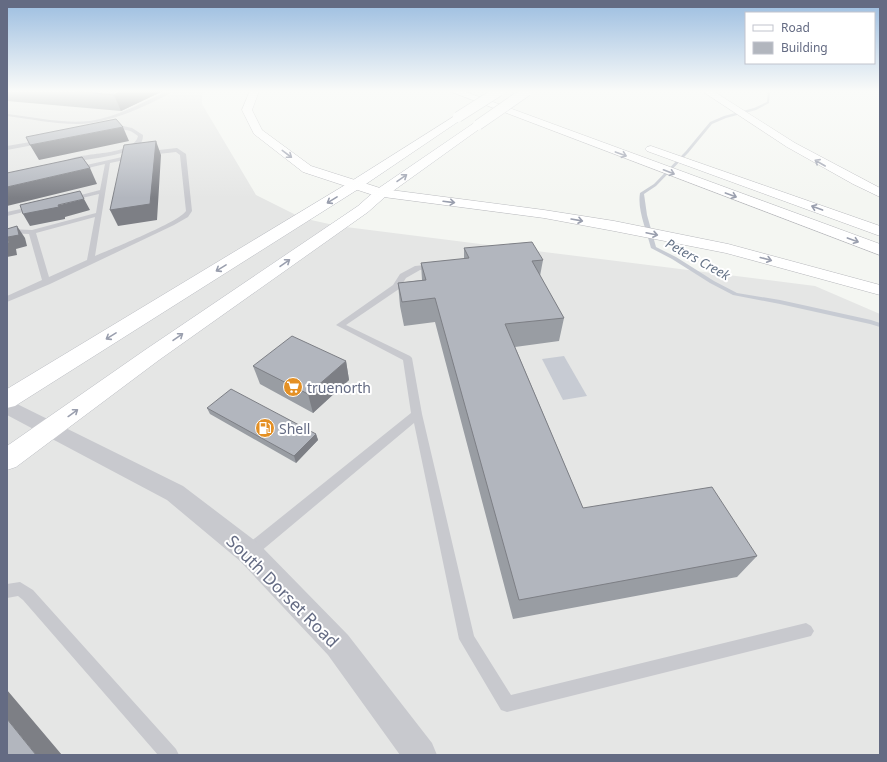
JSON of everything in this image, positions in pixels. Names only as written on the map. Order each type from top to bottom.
[{"type":"main road","points":[[255,127],[258,132],[307,169],[381,193],[544,214],[614,226],[728,249],[880,290]]},
{"type":"main road","points":[[7,400],[356,185],[444,127]]},
{"type":"main road","points":[[7,460],[152,355],[363,209],[381,193],[476,127]]},
{"type":"main road","points":[[548,127],[880,250]]},
{"type":"main road","points":[[758,127],[826,166],[880,193]]},
{"type":"main road","points":[[641,146],[880,231]]},
{"type":"street","name":"South Dorset Road","points":[[7,406],[175,493],[249,552],[338,645],[420,755]]},
{"type":"lane","points":[[61,163],[123,150],[135,146],[140,141],[141,136],[135,130],[117,127],[102,130]]},
{"type":"lane","points":[[7,148],[51,140]]},
{"type":"lane","points":[[7,299],[172,224],[186,216],[189,210],[183,154],[177,150],[150,153],[65,171]]},
{"type":"lane","points":[[90,262],[108,161]]},
{"type":"lane","points":[[58,202],[102,191]]},
{"type":"lane","points":[[7,214],[44,205]]},
{"type":"lane","points":[[7,231],[32,232],[98,214]]},
{"type":"lane","points":[[32,232],[47,282]]},
{"type":"lane","points":[[440,266],[418,268],[403,276],[396,287],[340,325],[407,358],[417,414],[467,639],[507,704],[806,631]]},
{"type":"lane","points":[[249,552],[417,414]]},
{"type":"lane","points":[[14,590],[28,595],[170,755]]},
{"type":"shaded area","points":[[7,127],[215,127],[256,195],[302,218],[338,226],[815,286],[880,314],[880,755],[7,755]]},
{"type":"shaded area","points":[[564,356],[587,396],[563,400],[542,359]]},
{"type":"building","points":[[78,127],[123,127],[30,145],[26,137]]},
{"type":"building","points":[[156,141],[150,204],[110,210],[124,145]]},
{"type":"building","points":[[82,157],[90,168],[7,187],[7,173]]},
{"type":"building","points":[[80,191],[84,199],[58,205],[59,207],[23,214],[20,205]]},
{"type":"building","points":[[17,226],[19,235],[8,237],[9,243],[7,243],[7,229]]},
{"type":"building","points":[[532,242],[543,260],[532,261],[564,318],[505,324],[583,508],[712,487],[757,556],[519,600],[435,298],[402,302],[398,283],[426,280],[421,263],[469,258],[464,248]]},
{"type":"building","points":[[292,336],[346,361],[308,394],[253,366]]},
{"type":"building","points":[[231,389],[316,434],[294,456],[207,408]]},
{"type":"building","points":[[7,719],[36,755],[7,755]]},
{"type":"waterway","name":"Peters Creek","points":[[708,127],[687,152],[655,185],[642,194],[644,215],[654,248],[735,294],[780,302],[880,325]]},
{"type":"place","name":"truenorth","points":[[293,387]]},
{"type":"place","name":"Shell","points":[[265,428]]}]
